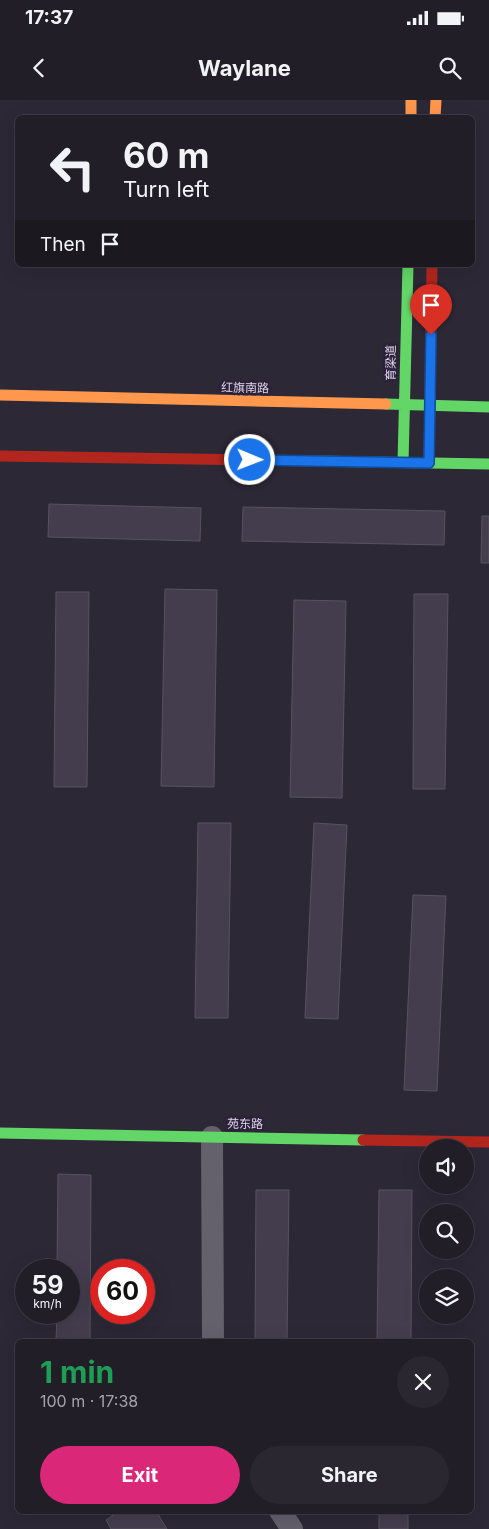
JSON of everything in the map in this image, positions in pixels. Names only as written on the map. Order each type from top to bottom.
[{"type":"main road","points":[[411,100],[411,115]]},
{"type":"main road","points":[[435,115],[436,100]]},
{"type":"main road","name":"育梁道","points":[[403,462],[408,267]]},
{"type":"main road","points":[[429,463],[432,267]]},
{"type":"main road","name":"红旗南路","points":[[0,395],[489,407]]},
{"type":"main road","points":[[0,456],[489,464]]},
{"type":"main road","name":"苑东路","points":[[0,1133],[212,1150],[489,1142]]},
{"type":"street","points":[[212,1150],[213,1339]]},
{"type":"street","points":[[282,1514],[292,1529]]},
{"type":"building","points":[[49,504],[201,508],[200,541],[48,537]]},
{"type":"building","points":[[243,507],[445,511],[444,545],[242,541]]},
{"type":"building","points":[[482,516],[489,516],[489,563],[481,563]]},
{"type":"building","points":[[165,589],[217,590],[214,787],[161,786]]},
{"type":"building","points":[[56,592],[89,592],[87,787],[54,787]]},
{"type":"building","points":[[414,594],[448,594],[445,789],[413,789]]},
{"type":"building","points":[[294,600],[346,601],[342,798],[290,797]]},
{"type":"building","points":[[198,823],[231,823],[228,1018],[195,1018]]},
{"type":"building","points":[[314,823],[347,825],[338,1019],[305,1018]]},
{"type":"building","points":[[413,895],[446,896],[437,1091],[404,1090]]},
{"type":"building","points":[[58,1174],[91,1175],[90,1339],[56,1339],[57,1324],[80,1324],[80,1259],[57,1259]]},
{"type":"building","points":[[256,1190],[289,1190],[287,1339],[255,1339]]},
{"type":"building","points":[[379,1190],[412,1190],[411,1339],[377,1339]]},
{"type":"building","points":[[115,1514],[158,1514],[167,1529],[111,1529],[106,1520]]},
{"type":"building","points":[[379,1514],[408,1514],[408,1529],[379,1529]]},
{"type":"traffic: fast","points":[[403,462],[408,267]]},
{"type":"traffic: fast","points":[[386,404],[489,407]]},
{"type":"traffic: fast","points":[[314,461],[489,464]]},
{"type":"traffic: fast","points":[[0,1133],[363,1140]]},
{"type":"traffic: slow","points":[[411,100],[411,115]]},
{"type":"traffic: slow","points":[[435,115],[436,100]]},
{"type":"traffic: slow","points":[[0,395],[386,404]]},
{"type":"traffic: jam","points":[[429,463],[432,267]]},
{"type":"traffic: jam","points":[[0,456],[314,461]]},
{"type":"traffic: jam","points":[[363,1140],[489,1142]]},
{"type":"route","points":[[250,460],[429,463],[431,335]]}]
